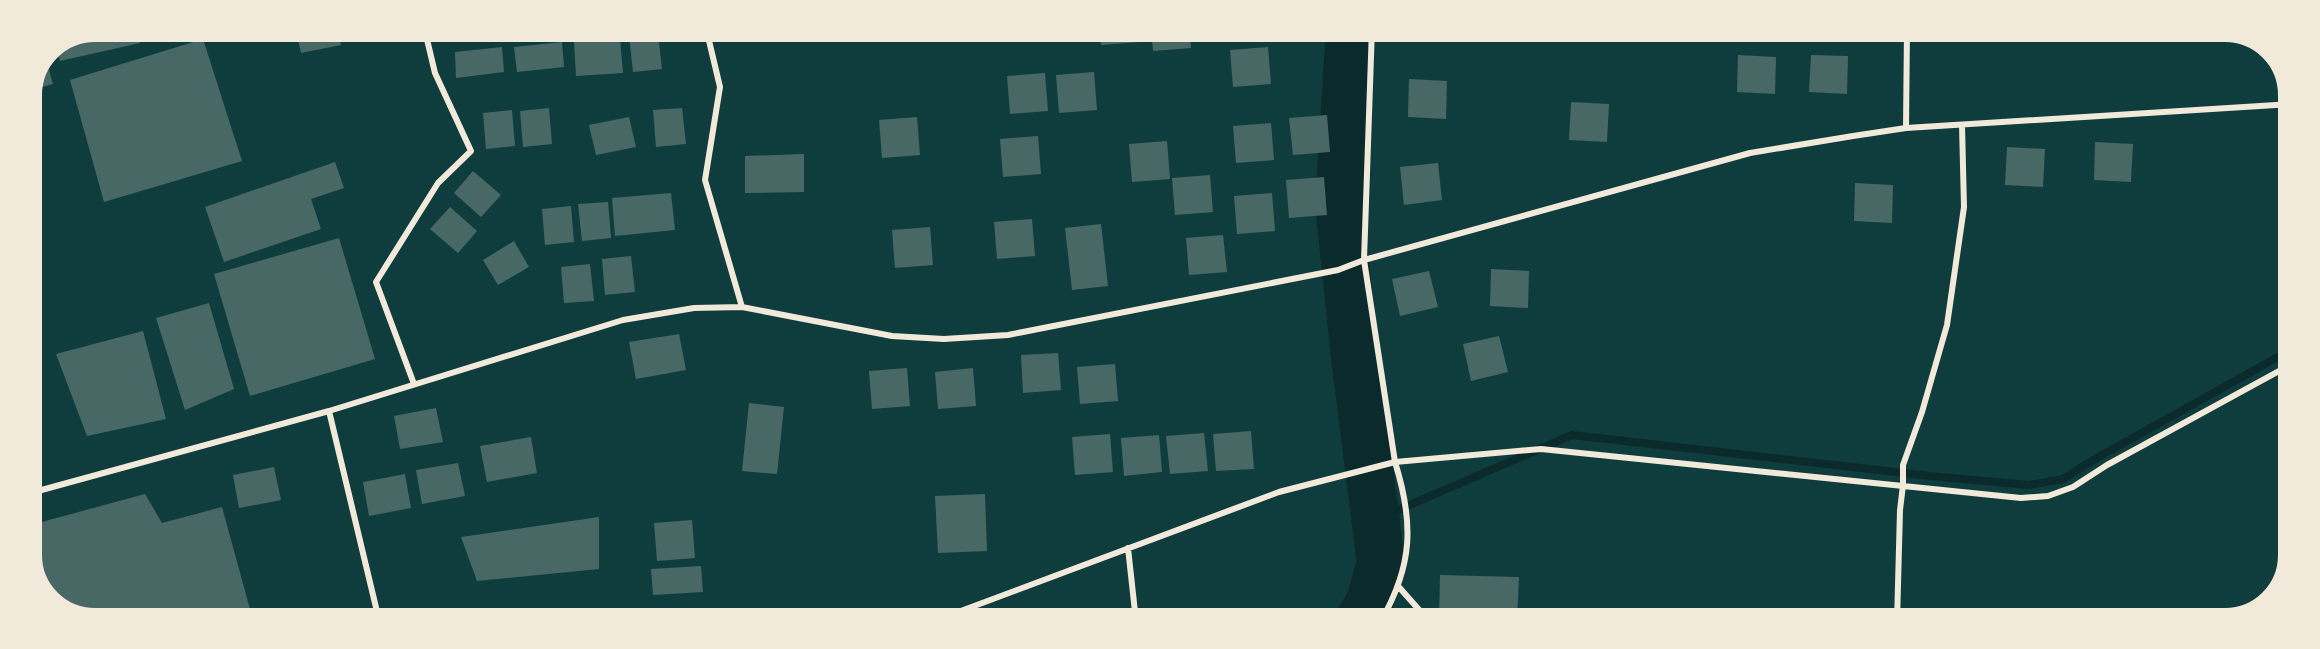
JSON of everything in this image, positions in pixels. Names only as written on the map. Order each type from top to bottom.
[{"type":"street","points":[[414,384],[376,282],[438,183],[471,151],[435,73],[427,38]]},
{"type":"street","points":[[708,38],[720,87],[705,180],[741,308]]},
{"type":"street","points":[[1372,38],[1364,260],[1395,462],[1404,490],[1409,529],[1404,568],[1386,612]]},
{"type":"street","points":[[1906,128],[1907,38]]},
{"type":"street","points":[[38,491],[329,411],[623,320],[694,308],[741,308],[892,336],[944,339],[1008,335],[1338,270],[1364,260],[1750,153],[1906,128],[2282,105]]},
{"type":"street","points":[[1897,612],[1903,465],[1922,412],[1947,325],[1964,207],[1962,125]]},
{"type":"street","points":[[958,612],[1279,492],[1395,462],[1541,449],[2021,498],[2048,496],[2073,487],[2107,465],[2282,369]]},
{"type":"street","points":[[329,411],[377,612]]},
{"type":"street","points":[[1128,548],[1135,612]]},
{"type":"street","points":[[1398,586],[1421,612]]},
{"type":"building","points":[[95,38],[139,38],[140,43],[60,61],[58,51],[73,42]]},
{"type":"building","points":[[298,38],[339,38],[341,45],[301,53]]},
{"type":"building","points":[[620,38],[623,73],[576,76],[574,41]]},
{"type":"building","points":[[629,38],[659,38],[662,69],[633,72]]},
{"type":"building","points":[[1101,38],[1139,38],[1139,42],[1101,45]]},
{"type":"building","points":[[1152,38],[1190,38],[1191,48],[1153,51]]},
{"type":"building","points":[[203,39],[242,161],[104,202],[70,80]]},
{"type":"building","points":[[562,42],[564,67],[517,72],[514,47]]},
{"type":"building","points":[[502,47],[504,72],[456,78],[455,52]]},
{"type":"building","points":[[1268,47],[1271,84],[1233,87],[1230,50]]},
{"type":"building","points":[[1738,55],[1776,57],[1775,94],[1737,92]]},
{"type":"building","points":[[1811,55],[1848,56],[1847,94],[1809,92]]},
{"type":"building","points":[[47,63],[53,84],[39,88]]},
{"type":"building","points":[[1094,72],[1097,110],[1059,113],[1056,75]]},
{"type":"building","points":[[1045,73],[1048,111],[1010,114],[1007,76]]},
{"type":"building","points":[[1409,79],[1447,81],[1446,119],[1408,117]]},
{"type":"building","points":[[1571,102],[1609,104],[1607,142],[1569,140]]},
{"type":"building","points":[[549,108],[552,144],[523,147],[520,111]]},
{"type":"building","points":[[682,108],[686,144],[656,147],[653,110]]},
{"type":"building","points":[[512,110],[515,146],[486,149],[483,113]]},
{"type":"building","points":[[1327,115],[1330,152],[1293,155],[1289,118]]},
{"type":"building","points":[[629,117],[636,147],[596,155],[589,125]]},
{"type":"building","points":[[917,117],[920,155],[882,158],[879,120]]},
{"type":"building","points":[[1271,123],[1274,160],[1236,163],[1233,126]]},
{"type":"building","points":[[2280,134],[2282,134],[2282,164]]},
{"type":"building","points":[[1038,136],[1041,174],[1003,177],[1000,139]]},
{"type":"building","points":[[1167,141],[1170,179],[1132,182],[1129,144]]},
{"type":"building","points":[[2095,142],[2133,144],[2131,182],[2094,180]]},
{"type":"building","points":[[2007,147],[2045,149],[2043,187],[2005,185]]},
{"type":"building","points":[[804,154],[804,192],[745,193],[745,156]]},
{"type":"building","points":[[335,162],[344,188],[311,199],[321,229],[224,262],[205,207]]},
{"type":"building","points":[[1438,163],[1442,200],[1404,205],[1400,167]]},
{"type":"building","points":[[473,171],[501,195],[481,217],[454,193]]},
{"type":"building","points":[[1210,175],[1213,212],[1175,215],[1172,178]]},
{"type":"building","points":[[1324,177],[1327,215],[1289,218],[1286,180]]},
{"type":"building","points":[[1855,183],[1893,185],[1892,223],[1854,221]]},
{"type":"building","points":[[671,193],[675,230],[615,236],[612,198]]},
{"type":"building","points":[[1272,193],[1275,231],[1237,234],[1234,196]]},
{"type":"building","points":[[608,202],[611,238],[582,241],[578,204]]},
{"type":"building","points":[[571,206],[574,242],[545,245],[542,209]]},
{"type":"building","points":[[450,207],[477,231],[458,253],[430,229]]},
{"type":"building","points":[[1032,219],[1035,256],[997,259],[994,222]]},
{"type":"building","points":[[1101,224],[1108,286],[1072,290],[1065,228]]},
{"type":"building","points":[[930,227],[933,265],[895,268],[892,230]]},
{"type":"building","points":[[1223,235],[1227,272],[1189,275],[1186,238]]},
{"type":"building","points":[[339,238],[375,359],[250,396],[214,274]]},
{"type":"building","points":[[514,241],[529,267],[498,285],[483,260]]},
{"type":"building","points":[[631,256],[635,292],[605,295],[602,259]]},
{"type":"building","points":[[590,264],[594,301],[564,303],[561,267]]},
{"type":"building","points":[[1491,269],[1529,271],[1528,308],[1490,306]]},
{"type":"building","points":[[1429,271],[1438,307],[1400,316],[1392,279]]},
{"type":"building","points":[[209,303],[234,389],[185,410],[156,318]]},
{"type":"building","points":[[143,331],[166,419],[87,436],[56,354]]},
{"type":"building","points":[[679,334],[686,370],[636,379],[629,342]]},
{"type":"building","points":[[1499,336],[1508,372],[1471,381],[1463,344]]},
{"type":"building","points":[[1058,353],[1061,390],[1023,393],[1021,355]]},
{"type":"building","points":[[1115,364],[1118,401],[1080,404],[1077,367]]},
{"type":"building","points":[[907,368],[910,406],[872,409],[869,371]]},
{"type":"building","points":[[973,368],[976,406],[938,409],[935,372]]},
{"type":"building","points":[[749,403],[784,407],[777,474],[742,471]]},
{"type":"building","points":[[436,408],[443,442],[400,449],[394,416]]},
{"type":"building","points":[[1251,431],[1254,469],[1216,471],[1213,434]]},
{"type":"building","points":[[1204,433],[1208,471],[1170,474],[1166,436]]},
{"type":"building","points":[[1110,434],[1113,472],[1075,475],[1072,437]]},
{"type":"building","points":[[1159,435],[1162,472],[1124,476],[1121,438]]},
{"type":"building","points":[[531,437],[537,473],[487,482],[480,446]]},
{"type":"building","points":[[458,463],[465,496],[422,504],[416,470]]},
{"type":"building","points":[[274,467],[281,500],[239,508],[233,475]]},
{"type":"building","points":[[405,474],[411,508],[369,516],[363,482]]},
{"type":"building","points":[[145,494],[162,523],[222,507],[251,612],[95,612],[80,610],[60,600],[45,583],[38,558],[38,523]]},
{"type":"building","points":[[985,494],[987,551],[938,553],[935,496]]},
{"type":"building","points":[[599,517],[599,569],[477,581],[461,537]]},
{"type":"building","points":[[692,520],[695,558],[657,561],[654,523]]},
{"type":"building","points":[[701,566],[703,592],[653,595],[651,569]]},
{"type":"building","points":[[1440,575],[1519,577],[1517,612],[1439,612]]},
{"type":"building","points":[[696,610],[696,612],[663,612]]},
{"type":"waterway","points":[[1349,38],[1339,203],[1355,357],[1381,563],[1369,604],[1364,612]]},
{"type":"waterway","points":[[1377,519],[1572,435],[1930,476],[2029,485],[2063,479],[2282,355]]}]
